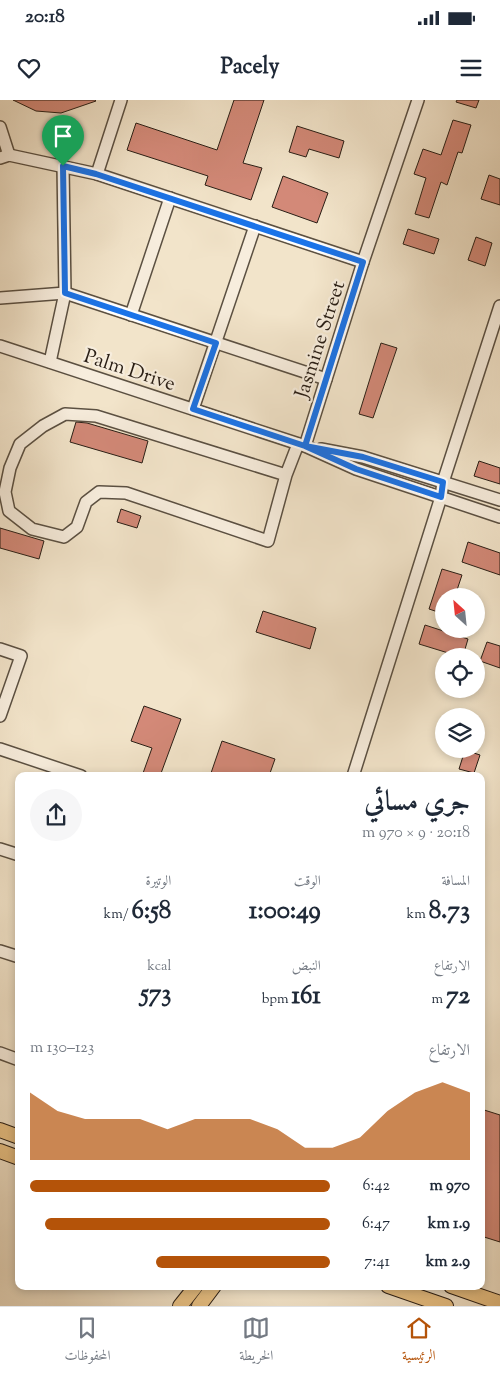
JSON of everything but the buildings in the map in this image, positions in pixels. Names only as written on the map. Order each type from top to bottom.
[{"type":"main road","points":[[0,1130],[15,1136]]},
{"type":"main road","points":[[0,1151],[15,1157]]},
{"type":"main road","points":[[180,1306],[193,1290]]},
{"type":"main road","points":[[199,1306],[211,1290]]},
{"type":"main road","points":[[400,1290],[446,1306]]},
{"type":"main road","points":[[463,1290],[500,1303]]},
{"type":"street","points":[[96,174],[121,100]]},
{"type":"street","name":"Jasmine Street","points":[[286,476],[96,416],[65,414],[44,426],[20,444],[10,468],[6,492],[9,511],[32,529],[64,537],[77,527],[86,502],[100,492],[108,492],[126,493],[268,541],[286,476],[301,445],[326,378],[418,100]]},
{"type":"street","points":[[0,127],[4,156],[63,166],[96,174],[363,262]]},
{"type":"street","points":[[50,362],[65,293],[63,166]]},
{"type":"street","points":[[131,315],[170,198]]},
{"type":"street","points":[[193,409],[256,226]]},
{"type":"street","points":[[0,298],[65,293],[326,378]]},
{"type":"street","points":[[354,772],[441,497],[443,482],[500,306]]},
{"type":"street","name":"Palm Drive","points":[[0,346],[301,445],[356,469],[500,517]]},
{"type":"street","name":"Palm Drive","points":[[301,445],[363,457],[500,500]]},
{"type":"street","points":[[0,649],[20,656],[0,716]]},
{"type":"street","points":[[0,749],[68,772]]},
{"type":"street","points":[[0,849],[15,854]]},
{"type":"street","points":[[0,951],[15,956]]},
{"type":"street","points":[[0,1053],[15,1059]]},
{"type":"route","points":[[63,166],[65,293],[216,343],[193,409],[305,446],[363,457],[443,482],[441,497],[356,469],[305,446],[363,262],[96,174],[63,166]]}]
